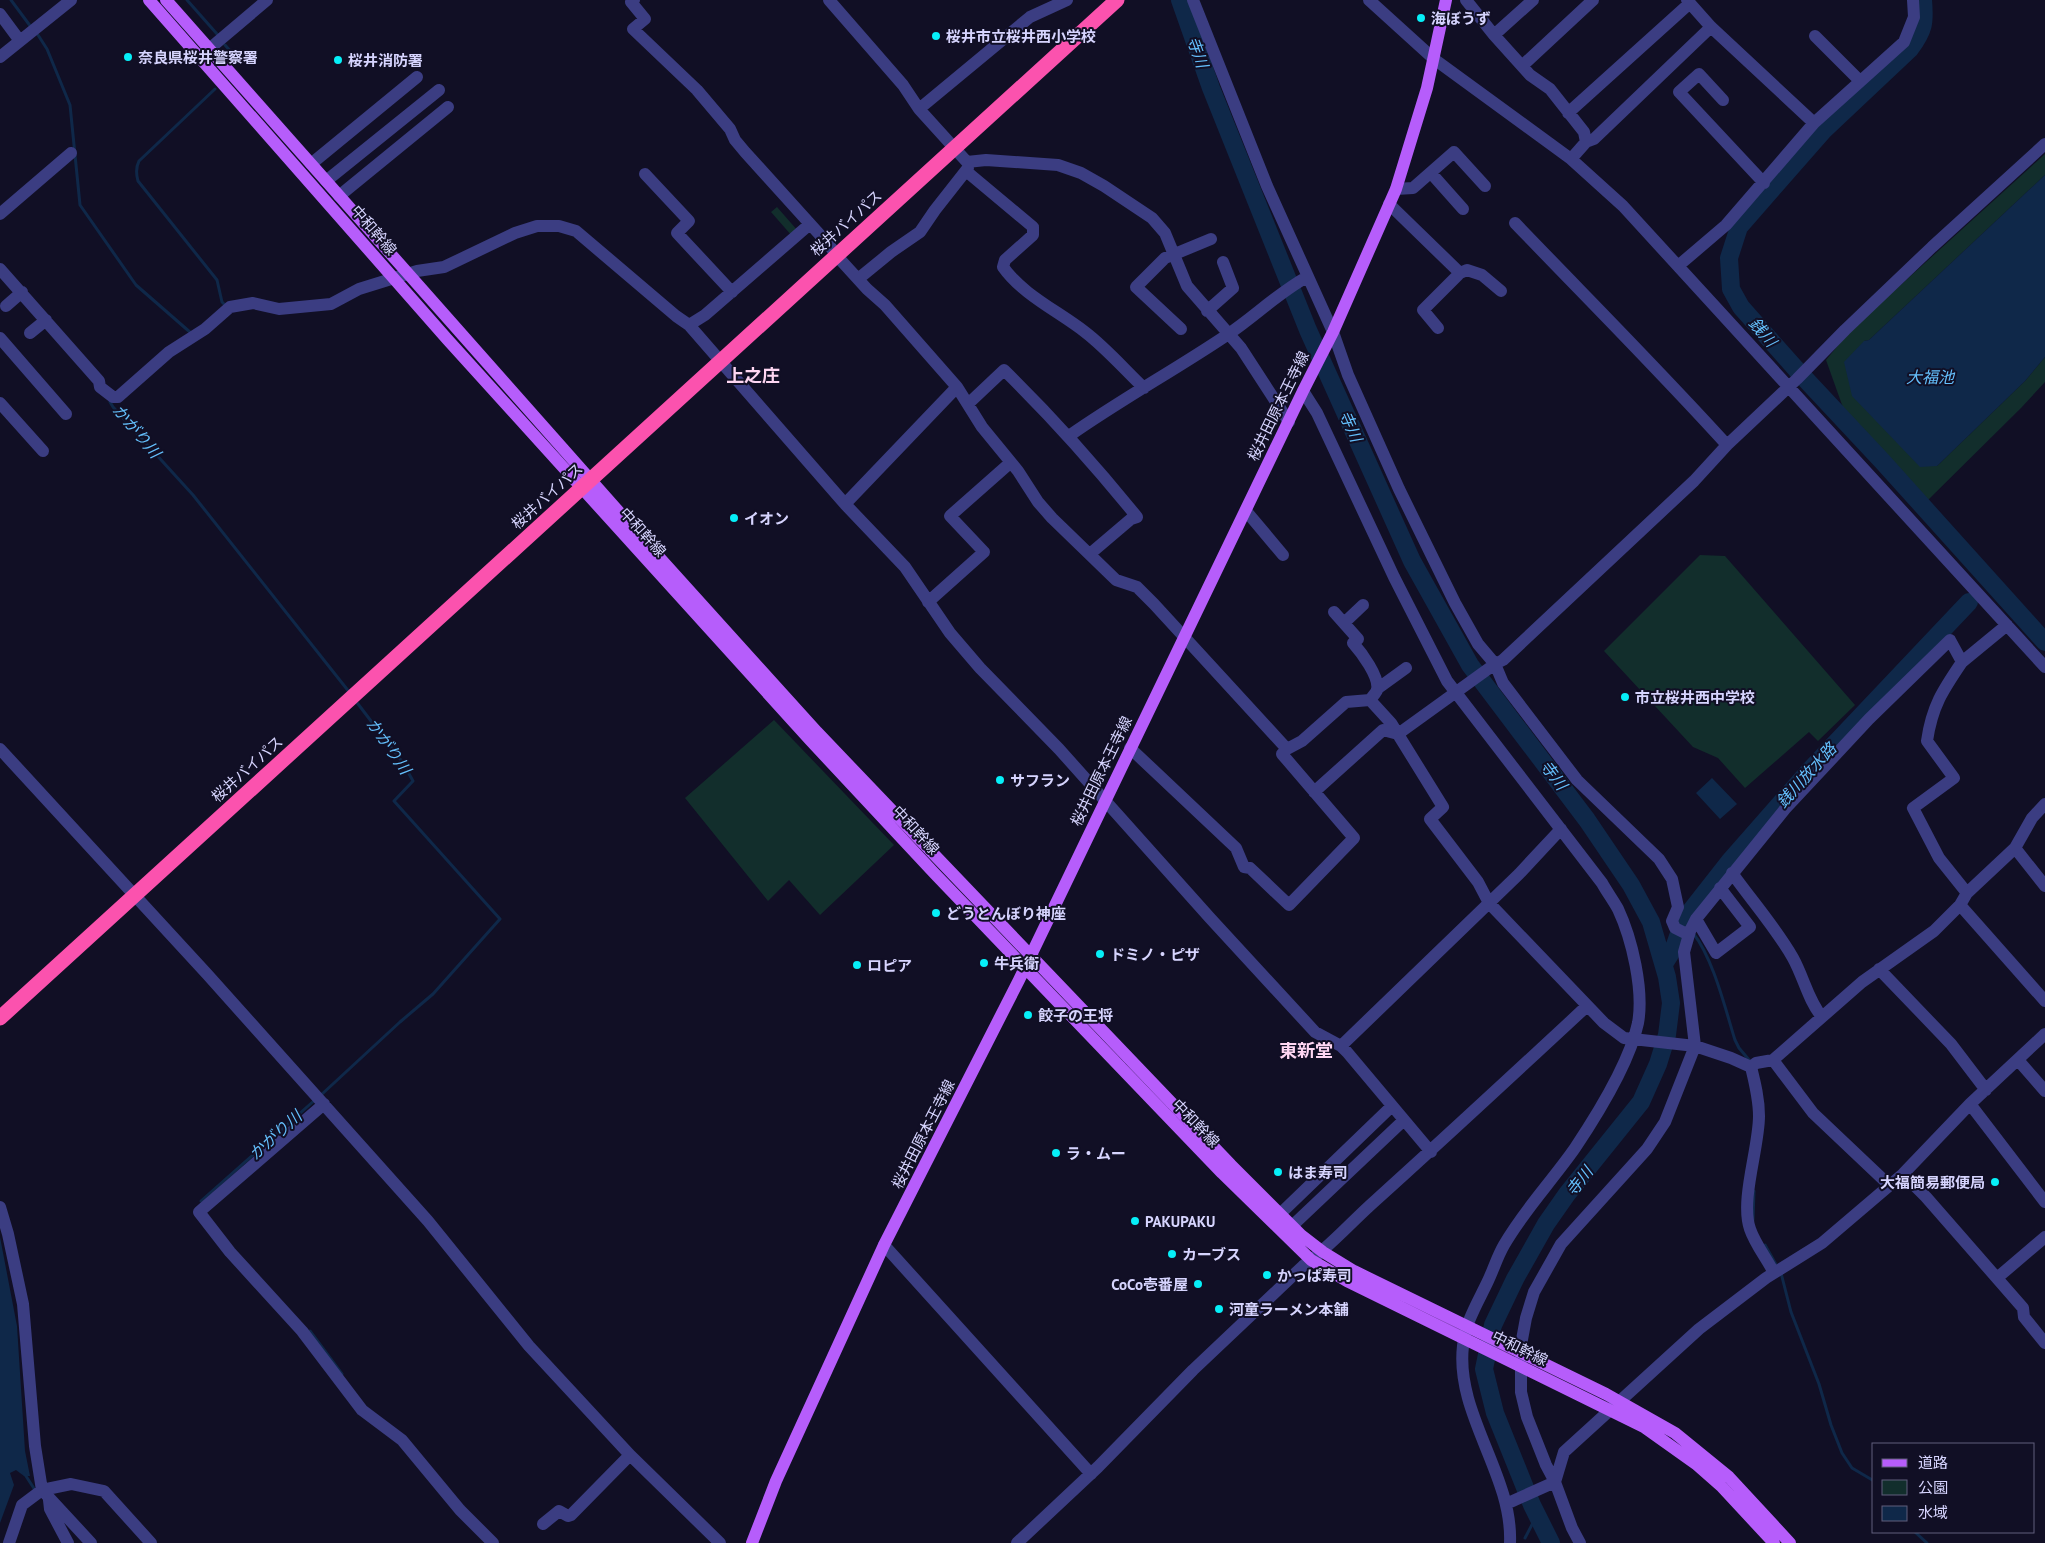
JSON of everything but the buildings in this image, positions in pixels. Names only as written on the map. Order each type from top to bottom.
[{"type":"highway","name":"桜井バイパス","points":[[0,1018],[1117,0]]},
{"type":"main road","name":"中和幹線","points":[[149,0],[205,53],[311,164],[409,274],[586,484]]},
{"type":"main road","name":"中和幹線","points":[[166,0],[205,53],[395,279],[817,732],[1222,1173],[1291,1242],[1312,1260],[1347,1281],[1467,1334],[1675,1433],[1729,1477],[1790,1543]]},
{"type":"main road","name":"桜井田原本王寺線","points":[[752,1543],[776,1481],[884,1245],[975,1068],[1331,336],[1396,189],[1424,98],[1446,0]]},
{"type":"main road","name":"中和幹線","points":[[1027,961],[1292,1226],[1323,1252],[1467,1334]]},
{"type":"main road","name":"中和幹線","points":[[1616,1406],[1696,1464],[1721,1486],[1774,1543]]},
{"type":"street","points":[[0,57],[71,0]]},
{"type":"street","points":[[205,53],[267,0]]},
{"type":"street","points":[[634,0],[631,2],[645,19],[633,29],[698,90],[730,129],[735,140],[745,152],[957,387],[982,427],[1018,471],[1038,502],[1116,580],[1137,587],[1287,750]]},
{"type":"street","points":[[829,0],[903,85],[919,109],[954,148],[967,167],[1033,227],[1033,235],[1005,260],[1003,268],[1008,275],[1086,333],[1144,388]]},
{"type":"street","points":[[919,109],[1030,17],[1067,0]]},
{"type":"street","points":[[1194,0],[1302,280],[1331,336],[1435,563],[1478,644],[1492,666],[1577,780],[1659,859],[1672,879],[1678,907],[1672,921],[1675,928],[1692,927]]},
{"type":"street","points":[[1369,0],[1434,60],[1571,159],[1623,206],[1678,266],[1798,379],[2007,625],[2045,667]]},
{"type":"street","points":[[1466,0],[1522,66],[1550,89],[1584,132],[1586,142]]},
{"type":"street","points":[[1494,35],[1532,0]]},
{"type":"street","points":[[1522,66],[1593,0]]},
{"type":"street","points":[[1678,266],[1726,225],[1814,124],[1904,42],[1914,16],[1913,0]]},
{"type":"street","points":[[1568,113],[1689,2],[1711,27],[1814,124]]},
{"type":"street","points":[[0,14],[20,41]]},
{"type":"street","points":[[1571,159],[1586,142],[1594,139],[1711,27]]},
{"type":"street","points":[[1815,36],[1860,81]]},
{"type":"street","points":[[1723,100],[1699,74],[1679,92],[1764,183]]},
{"type":"street","points":[[311,164],[417,77]]},
{"type":"street","points":[[326,181],[439,90]]},
{"type":"street","points":[[339,196],[448,107]]},
{"type":"street","points":[[1314,792],[1383,730],[1398,734],[1492,666],[1504,660],[1694,481],[1727,445],[1798,379],[1845,330],[1925,253],[2045,144]]},
{"type":"street","points":[[1396,189],[1413,188],[1454,152],[1485,186]]},
{"type":"street","points":[[0,214],[71,153]]},
{"type":"street","points":[[858,279],[891,252],[920,232],[967,167],[986,160],[1058,165],[1082,173],[1152,218],[1165,233],[1187,286],[1241,348],[1289,422]]},
{"type":"street","points":[[1431,172],[1463,209]]},
{"type":"street","points":[[645,174],[689,221],[677,233],[732,292]]},
{"type":"street","points":[[1389,204],[1460,273]]},
{"type":"street","points":[[1515,223],[1634,347],[1657,368],[1727,445]]},
{"type":"street","points":[[689,325],[705,315],[810,224]]},
{"type":"street","points":[[2,275],[22,292],[99,381],[100,387],[113,397],[118,397],[169,352],[205,329],[230,307],[253,303],[279,309],[331,304],[359,289],[409,274],[444,267],[515,233],[537,226],[559,226],[576,231],[689,325],[845,504],[905,567],[950,633],[980,668],[1013,700],[1105,799],[1210,918],[1316,1032],[1341,1046],[1431,1152]]},
{"type":"street","points":[[1181,329],[1136,287],[1165,258],[1211,239]]},
{"type":"street","points":[[1207,311],[1233,288],[1223,262]]},
{"type":"street","points":[[1438,328],[1423,310],[1460,273],[1466,270],[1482,275],[1501,291]]},
{"type":"street","points":[[1069,436],[1102,413],[1228,334],[1270,301],[1302,280]]},
{"type":"street","points":[[6,306],[22,292]]},
{"type":"street","points":[[30,333],[46,320]]},
{"type":"street","points":[[0,338],[66,414]]},
{"type":"street","points":[[968,404],[1004,370],[1069,436],[1137,517],[1131,519],[1091,553]]},
{"type":"street","points":[[845,504],[957,387]]},
{"type":"street","points":[[1305,387],[1394,577],[1447,680],[1460,691],[1602,883],[1618,909],[1634,958],[1640,1001],[1636,1040],[1603,1104],[1575,1148],[1503,1246],[1467,1334],[1463,1373],[1466,1388],[1508,1504],[1511,1528],[1510,1543]]},
{"type":"street","points":[[0,403],[43,450]]},
{"type":"street","points":[[928,602],[984,552],[950,516],[1010,463]]},
{"type":"street","points":[[1246,511],[1283,555]]},
{"type":"street","points":[[1344,623],[1363,605]]},
{"type":"street","points":[[1334,612],[1358,638],[1353,643],[1363,654],[1376,679],[1373,695],[1443,807],[1430,819],[1478,882],[1489,903],[1587,1006],[1618,1035],[1624,1038],[1692,1046],[1754,1065],[1773,1060],[1879,969],[1891,963],[1934,931],[1960,905],[1967,893],[2015,848],[2032,818],[2045,804]]},
{"type":"street","points":[[1967,893],[1939,858],[1913,808],[1954,778],[1927,741],[1930,718],[1939,697],[1962,662],[2007,625]]},
{"type":"street","points":[[1580,1543],[1553,1483],[1527,1417],[1521,1392],[1520,1359],[1526,1318],[1534,1292],[1561,1244],[1652,1142],[1665,1122],[1692,1046],[1684,952],[1692,927],[1720,888],[1785,809],[1842,747],[1950,640],[1962,662]]},
{"type":"street","points":[[1130,748],[1236,848],[1244,867],[1250,868],[1289,905],[1354,838],[1282,754],[1302,741],[1346,702],[1373,695],[1406,668]]},
{"type":"street","points":[[0,749],[324,1104],[428,1221],[529,1346],[630,1455],[720,1543]]},
{"type":"street","points":[[1341,1046],[1489,903],[1561,829]]},
{"type":"street","points":[[2015,848],[2045,886]]},
{"type":"street","points":[[1732,873],[1789,951],[1800,971],[1813,1006],[1822,1017]]},
{"type":"street","points":[[1692,927],[1716,953],[1750,927],[1720,888]]},
{"type":"street","points":[[1960,905],[2045,1001]]},
{"type":"street","points":[[1879,969],[1952,1044],[1986,1090]]},
{"type":"street","points":[[1017,1543],[1090,1474],[1193,1370],[1303,1266],[1323,1252],[1375,1201],[1431,1152],[1587,1006]]},
{"type":"street","points":[[1508,1504],[1553,1483],[1564,1452],[1698,1329],[1777,1271],[1822,1243],[1903,1174],[1970,1104],[2045,1034]]},
{"type":"street","points":[[1773,1060],[1813,1113],[1889,1185]]},
{"type":"street","points":[[2018,1060],[2045,1091]]},
{"type":"street","points":[[1754,1065],[1759,1116],[1750,1182],[1748,1215],[1750,1230],[1777,1271]]},
{"type":"street","points":[[324,1104],[199,1212],[230,1252],[302,1331],[362,1410],[402,1440],[460,1510],[493,1543]]},
{"type":"street","points":[[1970,1104],[2045,1202]]},
{"type":"street","points":[[1280,1214],[1392,1106]]},
{"type":"street","points":[[1292,1226],[1404,1120]]},
{"type":"street","points":[[1903,1174],[1998,1278],[2023,1308],[2024,1317],[2045,1344]]},
{"type":"street","points":[[0,1207],[8,1234],[23,1304],[35,1446],[45,1494],[68,1543]]},
{"type":"street","points":[[1998,1278],[2045,1237]]},
{"type":"street","points":[[884,1245],[1090,1474]]},
{"type":"street","points":[[544,1524],[559,1511],[568,1516],[571,1515],[630,1455]]},
{"type":"street","points":[[9,1543],[22,1505],[71,1484],[104,1491],[146,1541]]},
{"type":"street","points":[[45,1494],[91,1543]]},
{"type":"green space","points":[[2045,154],[2045,175],[1869,340],[1864,341],[1937,466],[2025,381],[2045,357],[2045,382],[1927,501],[1846,416],[1826,360],[1850,331]]},
{"type":"green space","points":[[777,207],[798,231],[792,236],[771,212]]},
{"type":"green space","points":[[1700,555],[1725,556],[1855,705],[1818,741],[1809,732],[1745,788],[1718,758],[1693,747],[1604,651]]},
{"type":"green space","points":[[774,720],[894,845],[820,915],[789,880],[768,901],[685,798]]},
{"type":"water","name":"大福池","points":[[2045,175],[2045,357],[2025,381],[1937,466],[1920,467],[1852,396],[1844,362],[1864,341],[1869,340]]},
{"type":"water","points":[[1712,778],[1737,804],[1720,819],[1696,793]]},
{"type":"water","points":[[0,1237],[17,1326],[25,1451],[30,1476],[24,1476],[16,1470],[10,1473],[14,1485],[0,1523]]},
{"type":"waterway","points":[[11,0],[31,27]]},
{"type":"waterway","points":[[187,0],[217,34]]},
{"type":"waterway","name":"寺川","points":[[1180,0],[1211,88],[1308,330],[1412,561],[1470,665],[1587,820],[1631,885],[1651,922],[1667,977],[1671,1003],[1667,1035],[1658,1064],[1641,1102],[1567,1194],[1546,1224],[1515,1279],[1493,1325],[1484,1369],[1495,1413],[1532,1505],[1551,1543]]},
{"type":"waterway","name":"銭川","points":[[1923,0],[1924,15],[1921,31],[1910,49],[1823,131],[1739,227],[1729,258],[1731,289],[1741,307],[1796,369],[1883,462],[2045,642]]},
{"type":"waterway","points":[[38,35],[47,49],[70,105],[80,205],[136,285],[191,333]]},
{"type":"waterway","points":[[225,45],[239,63]]},
{"type":"waterway","points":[[215,89],[139,161],[137,173],[138,181],[217,280],[222,302],[226,306]]},
{"type":"waterway","name":"かがり川","points":[[112,399],[110,402],[113,407],[193,495],[350,693]]},
{"type":"waterway","name":"銭川放水路","points":[[1664,964],[1674,948],[1682,925],[1689,913],[1729,862],[1809,771],[1969,602]]},
{"type":"waterway","name":"かがり川","points":[[321,1095],[433,994],[500,919],[394,801],[413,781],[403,763],[355,700]]},
{"type":"waterway","points":[[1693,933],[1707,956],[1723,999],[1735,1040],[1750,1061]]},
{"type":"waterway","name":"かがり川","points":[[201,1201],[316,1099]]},
{"type":"waterway","points":[[1753,1220],[1754,1191]]},
{"type":"waterway","points":[[1765,1245],[1778,1268]]},
{"type":"waterway","points":[[1781,1273],[1791,1312],[1819,1384],[1831,1425],[1842,1453],[1852,1468],[1872,1480]]},
{"type":"waterway","name":"かがり川","points":[[310,1331],[342,1374]]},
{"type":"waterway","points":[[24,1473],[35,1490]]},
{"type":"waterway","points":[[1525,1538],[1537,1515]]},
{"type":"waterway","points":[[1916,1533],[1927,1543]]},
{"type":"place","name":"海ぼうず","points":[[1421,18]]},
{"type":"place","name":"桜井市立桜井西小学校","points":[[936,36]]},
{"type":"place","name":"奈良県桜井警察署","points":[[128,57]]},
{"type":"place","name":"桜井消防署","points":[[338,60]]},
{"type":"place","name":"イオン","points":[[734,518]]},
{"type":"place","name":"市立桜井西中学校","points":[[1625,697]]},
{"type":"place","name":"サフラン","points":[[1000,780]]},
{"type":"place","name":"どうとんぼり神座","points":[[936,913]]},
{"type":"place","name":"ドミノ・ピザ","points":[[1100,954]]},
{"type":"place","name":"牛兵衛","points":[[984,963]]},
{"type":"place","name":"ロピア","points":[[857,965]]},
{"type":"place","name":"餃子の王将","points":[[1028,1015]]},
{"type":"place","name":"ラ・ムー","points":[[1056,1153]]},
{"type":"place","name":"はま寿司","points":[[1278,1172]]},
{"type":"place","name":"大福簡易郵便局","points":[[1995,1182]]},
{"type":"place","name":"PAKUPAKU","points":[[1135,1221]]},
{"type":"place","name":"カーブス","points":[[1172,1254]]},
{"type":"place","name":"かっぱ寿司","points":[[1267,1275]]},
{"type":"place","name":"CoCo壱番屋","points":[[1198,1284]]},
{"type":"place","name":"河童ラーメン本舗","points":[[1219,1309]]},
{"type":"district","name":"上之庄","points":[[753,375]]},
{"type":"district","name":"東新堂","points":[[1306,1050]]}]
